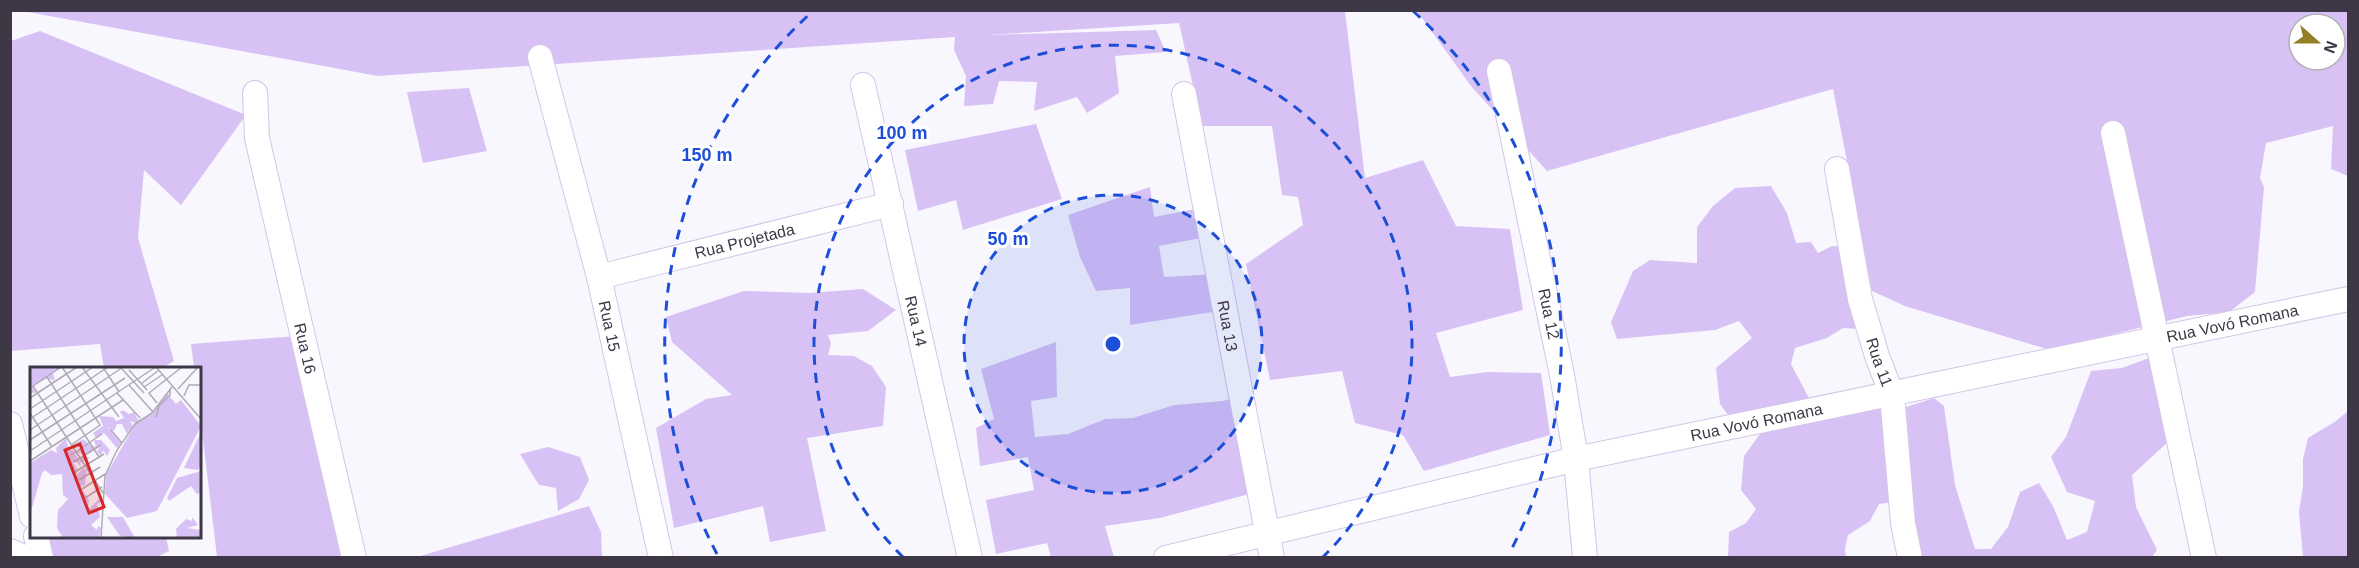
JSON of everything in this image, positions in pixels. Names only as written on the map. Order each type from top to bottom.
[{"type":"street","name":"Rua 15","points":[[540,57],[599,277],[661,558]]},
{"type":"street","name":"Rua 12","points":[[1499,71],[1562,375],[1576,459],[1585,558]]},
{"type":"street","name":"Rua 14","points":[[864,85],[970,558]]},
{"type":"street","name":"Rua 16","points":[[255,93],[257,138],[354,558]]},
{"type":"street","name":"Rua 13","points":[[1184,94],[1272,558]]},
{"type":"street","points":[[2113,133],[2204,558]]},
{"type":"street","name":"Rua 11","points":[[1837,168],[1860,299],[1877,356],[1892,395],[1904,523],[1910,558]]},
{"type":"street","name":"Rua Projetada","points":[[599,277],[891,204]]},
{"type":"street","name":"Rua Vovó Romana","points":[[1166,558],[1576,459],[2349,299]]},
{"type":"street","points":[[10,424],[30,508]]},
{"type":"street","points":[[36,538],[41,558]]},
{"type":"street","points":[[10,550],[26,558]]},
{"type":"shaded area","points":[[22,11],[1345,11],[1365,178],[1423,160],[1456,226],[1510,229],[1523,310],[1436,333],[1450,377],[1487,372],[1541,373],[1550,435],[1424,471],[1403,435],[1355,423],[1342,371],[1270,380],[1246,264],[1303,225],[1298,197],[1282,195],[1272,126],[1202,126],[1179,23],[987,35],[1156,30],[1166,52],[1115,56],[1119,93],[1087,113],[1077,97],[1034,111],[1037,82],[999,81],[993,104],[964,106],[966,76],[954,50],[955,37],[378,76]]},
{"type":"shaded area","points":[[1417,11],[2348,11],[2348,176],[2331,169],[2333,126],[2266,143],[2260,178],[2264,187],[2255,292],[2229,312],[2187,316],[2050,350],[1905,306],[1872,291],[1833,89],[1547,171],[1471,86]]},
{"type":"shaded area","points":[[40,31],[246,115],[181,205],[144,170],[138,238],[174,361],[164,367],[104,367],[100,344],[11,351],[11,41]]},
{"type":"shaded area","points":[[469,88],[487,151],[423,163],[407,92]]},
{"type":"shaded area","points":[[1036,124],[1062,199],[963,230],[956,200],[918,211],[905,150]]},
{"type":"shaded area","points":[[1771,186],[1787,213],[1796,243],[1811,242],[1818,253],[1832,246],[1844,247],[1858,329],[1843,328],[1827,338],[1795,348],[1791,364],[1810,400],[1882,406],[1890,420],[1883,440],[1889,458],[1893,502],[1879,504],[1870,521],[1848,535],[1846,557],[1728,557],[1729,532],[1746,523],[1756,509],[1741,490],[1744,456],[1760,434],[1757,414],[1731,419],[1720,404],[1716,368],[1752,338],[1739,321],[1715,330],[1617,339],[1611,322],[1633,271],[1650,260],[1697,263],[1697,227],[1713,206],[1735,188]]},
{"type":"shaded area","points":[[1150,187],[1154,217],[1195,209],[1211,236],[1159,246],[1164,277],[1218,274],[1225,310],[1130,325],[1130,288],[1096,291],[1080,257],[1068,215]]},
{"type":"shaded area","points":[[863,289],[896,310],[868,331],[828,335],[831,344],[828,355],[854,356],[872,366],[886,387],[883,426],[807,438],[826,531],[770,542],[763,506],[674,528],[656,428],[706,399],[732,395],[672,342],[666,317],[744,291],[809,293]]},
{"type":"shaded area","points":[[297,336],[347,557],[217,557],[201,422],[201,367],[194,367],[191,344]]},
{"type":"shaded area","points":[[1056,342],[1057,397],[1031,401],[1035,437],[1068,434],[1105,419],[1133,418],[1174,405],[1223,401],[1241,396],[1253,493],[1160,518],[1105,526],[1114,557],[1051,557],[1047,543],[996,554],[986,500],[1034,490],[1028,457],[980,466],[976,428],[994,419],[981,369]]},
{"type":"shaded area","points":[[2149,358],[2169,441],[2132,475],[2136,507],[2157,550],[2151,558],[1918,557],[1906,407],[1934,398],[1944,406],[1955,485],[1975,549],[1991,549],[2008,527],[2020,492],[2039,483],[2053,506],[2067,540],[2087,532],[2095,501],[2067,492],[2051,457],[2066,437],[2091,371],[2122,368]]},
{"type":"shaded area","points":[[2348,411],[2348,557],[2303,557],[2299,512],[2303,486],[2303,459],[2308,438]]},
{"type":"shaded area","points":[[548,447],[580,457],[589,480],[579,499],[558,511],[556,488],[539,485],[520,454]]},
{"type":"shaded area","points":[[589,506],[601,532],[602,557],[417,557]]},
{"type":"shaded area","points":[[49,538],[166,538],[169,551],[157,557],[53,557]]}]
